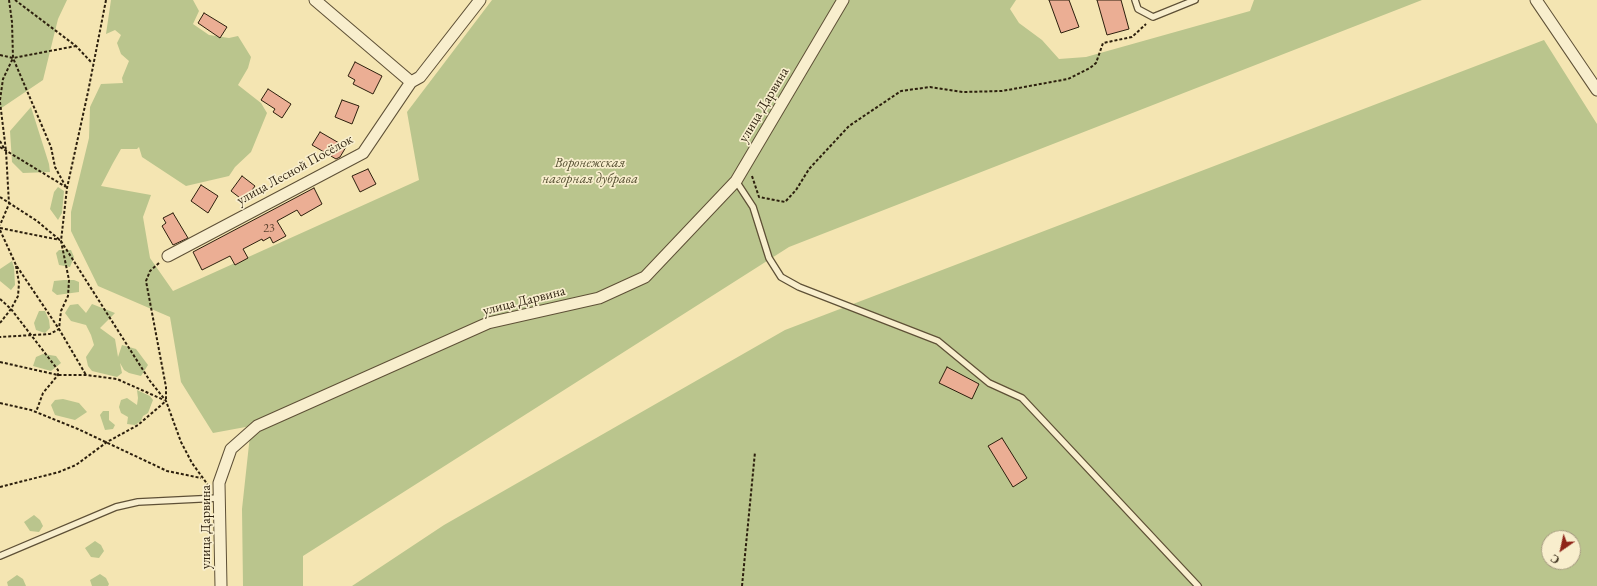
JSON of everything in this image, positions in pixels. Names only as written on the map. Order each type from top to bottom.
[{"type":"street","points":[[315,0],[411,82]]},
{"type":"street","name":"улица Лесной Посёлок","points":[[168,256],[364,153],[411,82],[420,77],[480,0]]},
{"type":"street","name":"улица Дарвина","points":[[221,586],[219,483],[231,449],[257,426],[488,323],[599,298],[644,277],[736,180],[843,0]]},
{"type":"street","points":[[1536,0],[1597,90]]},
{"type":"lane","points":[[1135,0],[1138,9],[1153,17],[1195,0]]},
{"type":"lane","points":[[736,180],[753,207],[769,258],[781,277],[799,287],[938,341],[989,383],[1022,398],[1198,586]]},
{"type":"lane","points":[[0,556],[116,507],[138,502],[219,498]]},
{"type":"path","points":[[9,0],[12,22],[13,58],[51,147],[55,167],[67,188]]},
{"type":"path","points":[[15,0],[76,46],[92,63]]},
{"type":"path","points":[[59,329],[61,311],[68,296],[69,280],[61,241],[67,188],[106,0]]},
{"type":"path","points":[[747,162],[759,197],[785,202],[796,190],[809,169],[849,126],[902,91],[930,87],[963,92],[1002,91],[1068,79],[1090,68],[1096,63],[1103,43],[1132,37],[1153,17]]},
{"type":"path","points":[[0,55],[13,58],[76,46]]},
{"type":"path","points":[[13,58],[3,79],[0,101],[6,151],[9,204],[0,228],[16,265],[59,329],[86,375]]},
{"type":"path","points":[[0,141],[6,151]]},
{"type":"path","points":[[0,147],[67,188]]},
{"type":"path","points":[[0,197],[37,220],[61,241],[150,381],[166,400]]},
{"type":"path","points":[[0,228],[61,241]]},
{"type":"path","points":[[168,256],[150,271],[146,281],[166,387],[166,400],[181,442],[201,478],[219,498]]},
{"type":"path","points":[[0,323],[11,309],[18,296],[19,283],[16,265]]},
{"type":"path","points":[[0,299],[11,309],[58,370],[58,375],[43,393],[36,412]]},
{"type":"path","points":[[0,337],[50,334],[59,329]]},
{"type":"path","points":[[0,362],[35,372],[58,375],[86,375],[117,379],[166,400]]},
{"type":"path","points":[[0,487],[59,472],[76,465],[107,442],[138,425],[166,400]]},
{"type":"path","points":[[0,403],[14,405],[36,412],[107,442],[168,471],[201,478]]},
{"type":"path","points":[[742,586],[755,452]]},
{"type":"green space","points":[[0,0],[67,0],[58,19],[43,80],[0,109]]},
{"type":"green space","name":"Воронежская нагорная дубрава","points":[[111,0],[193,0],[199,11],[193,24],[209,35],[229,38],[238,36],[251,57],[248,68],[238,85],[261,103],[267,113],[251,152],[235,167],[229,176],[186,186],[142,157],[139,147],[137,149],[121,149],[113,163],[101,186],[151,195],[143,217],[150,258],[173,291],[419,180],[407,112],[492,0],[1016,0],[1010,9],[1019,23],[1042,40],[1059,59],[1086,57],[1250,11],[1254,0],[1422,0],[789,247],[303,556],[303,586],[243,586],[242,509],[251,426],[213,433],[181,382],[170,317],[98,286],[71,231],[71,212],[89,138],[90,107],[101,84],[123,83],[122,78],[129,61],[121,54],[117,43],[121,35],[115,30],[106,34]]},
{"type":"green space","points":[[1544,40],[1597,124],[1597,586],[352,586],[444,525],[785,330]]},
{"type":"green space","points":[[31,107],[49,164],[50,172],[23,173],[12,162],[10,131]]},
{"type":"green space","points":[[58,187],[64,191],[62,213],[58,220],[50,209],[54,192]]},
{"type":"green space","points":[[59,250],[71,250],[74,257],[70,267],[59,265],[56,253]]},
{"type":"green space","points":[[12,261],[14,267],[15,285],[11,290],[0,281],[0,269]]},
{"type":"green space","points":[[74,280],[79,282],[79,292],[57,295],[52,291],[54,281]]},
{"type":"green space","points":[[78,304],[86,313],[92,304],[115,313],[100,328],[115,339],[118,357],[122,345],[136,349],[148,365],[141,376],[124,370],[120,363],[122,373],[117,377],[92,371],[88,366],[86,357],[94,345],[91,335],[86,325],[71,321],[65,313],[70,305]]},
{"type":"green space","points":[[39,311],[45,311],[49,320],[50,328],[45,333],[36,330],[34,323]]},
{"type":"green space","points":[[43,354],[56,356],[61,363],[51,371],[33,366],[36,357]]},
{"type":"green space","points":[[137,390],[150,396],[153,400],[148,413],[143,416],[141,421],[135,425],[127,424],[128,417],[121,413],[119,407],[121,400],[127,398],[137,405]]},
{"type":"green space","points":[[63,399],[79,403],[87,412],[75,420],[55,415],[51,405],[55,400]]},
{"type":"green space","points":[[103,411],[109,411],[109,420],[115,425],[113,429],[105,430],[100,415]]},
{"type":"green space","points":[[34,515],[40,520],[43,526],[39,532],[30,531],[24,522]]},
{"type":"green space","points":[[95,541],[101,545],[104,551],[99,558],[91,557],[85,548]]},
{"type":"green space","points":[[100,574],[106,578],[109,584],[108,586],[92,586],[90,580]]},
{"type":"green space","points":[[17,575],[23,579],[26,586],[8,586],[7,582]]},
{"type":"building","points":[[1049,0],[1069,0],[1079,27],[1061,33]]},
{"type":"building","points":[[1097,0],[1121,0],[1129,29],[1107,35]]},
{"type":"building","points":[[204,13],[227,27],[220,38],[198,23]]},
{"type":"building","points":[[355,62],[382,76],[373,94],[353,84],[355,80],[348,76]]},
{"type":"building","points":[[268,89],[291,104],[282,118],[273,112],[275,109],[261,100]]},
{"type":"building","points":[[342,100],[359,106],[352,124],[335,117]]},
{"type":"building","points":[[320,132],[346,147],[340,157],[336,159],[312,145]]},
{"type":"building","points":[[368,169],[376,184],[360,192],[352,176]]},
{"type":"building","points":[[242,176],[255,186],[244,201],[231,191]]},
{"type":"building","points":[[201,185],[218,196],[208,213],[191,201]]},
{"type":"building","points":[[314,188],[322,204],[301,216],[297,210],[277,221],[286,236],[273,243],[270,237],[263,241],[262,239],[243,249],[248,258],[235,265],[230,256],[202,270],[193,252]]},
{"type":"building","points":[[173,213],[188,238],[173,245],[162,226],[166,223],[163,218]]},
{"type":"building","points":[[947,367],[979,384],[972,399],[939,383]]},
{"type":"building","points":[[1002,438],[1027,478],[1013,487],[988,446]]}]
